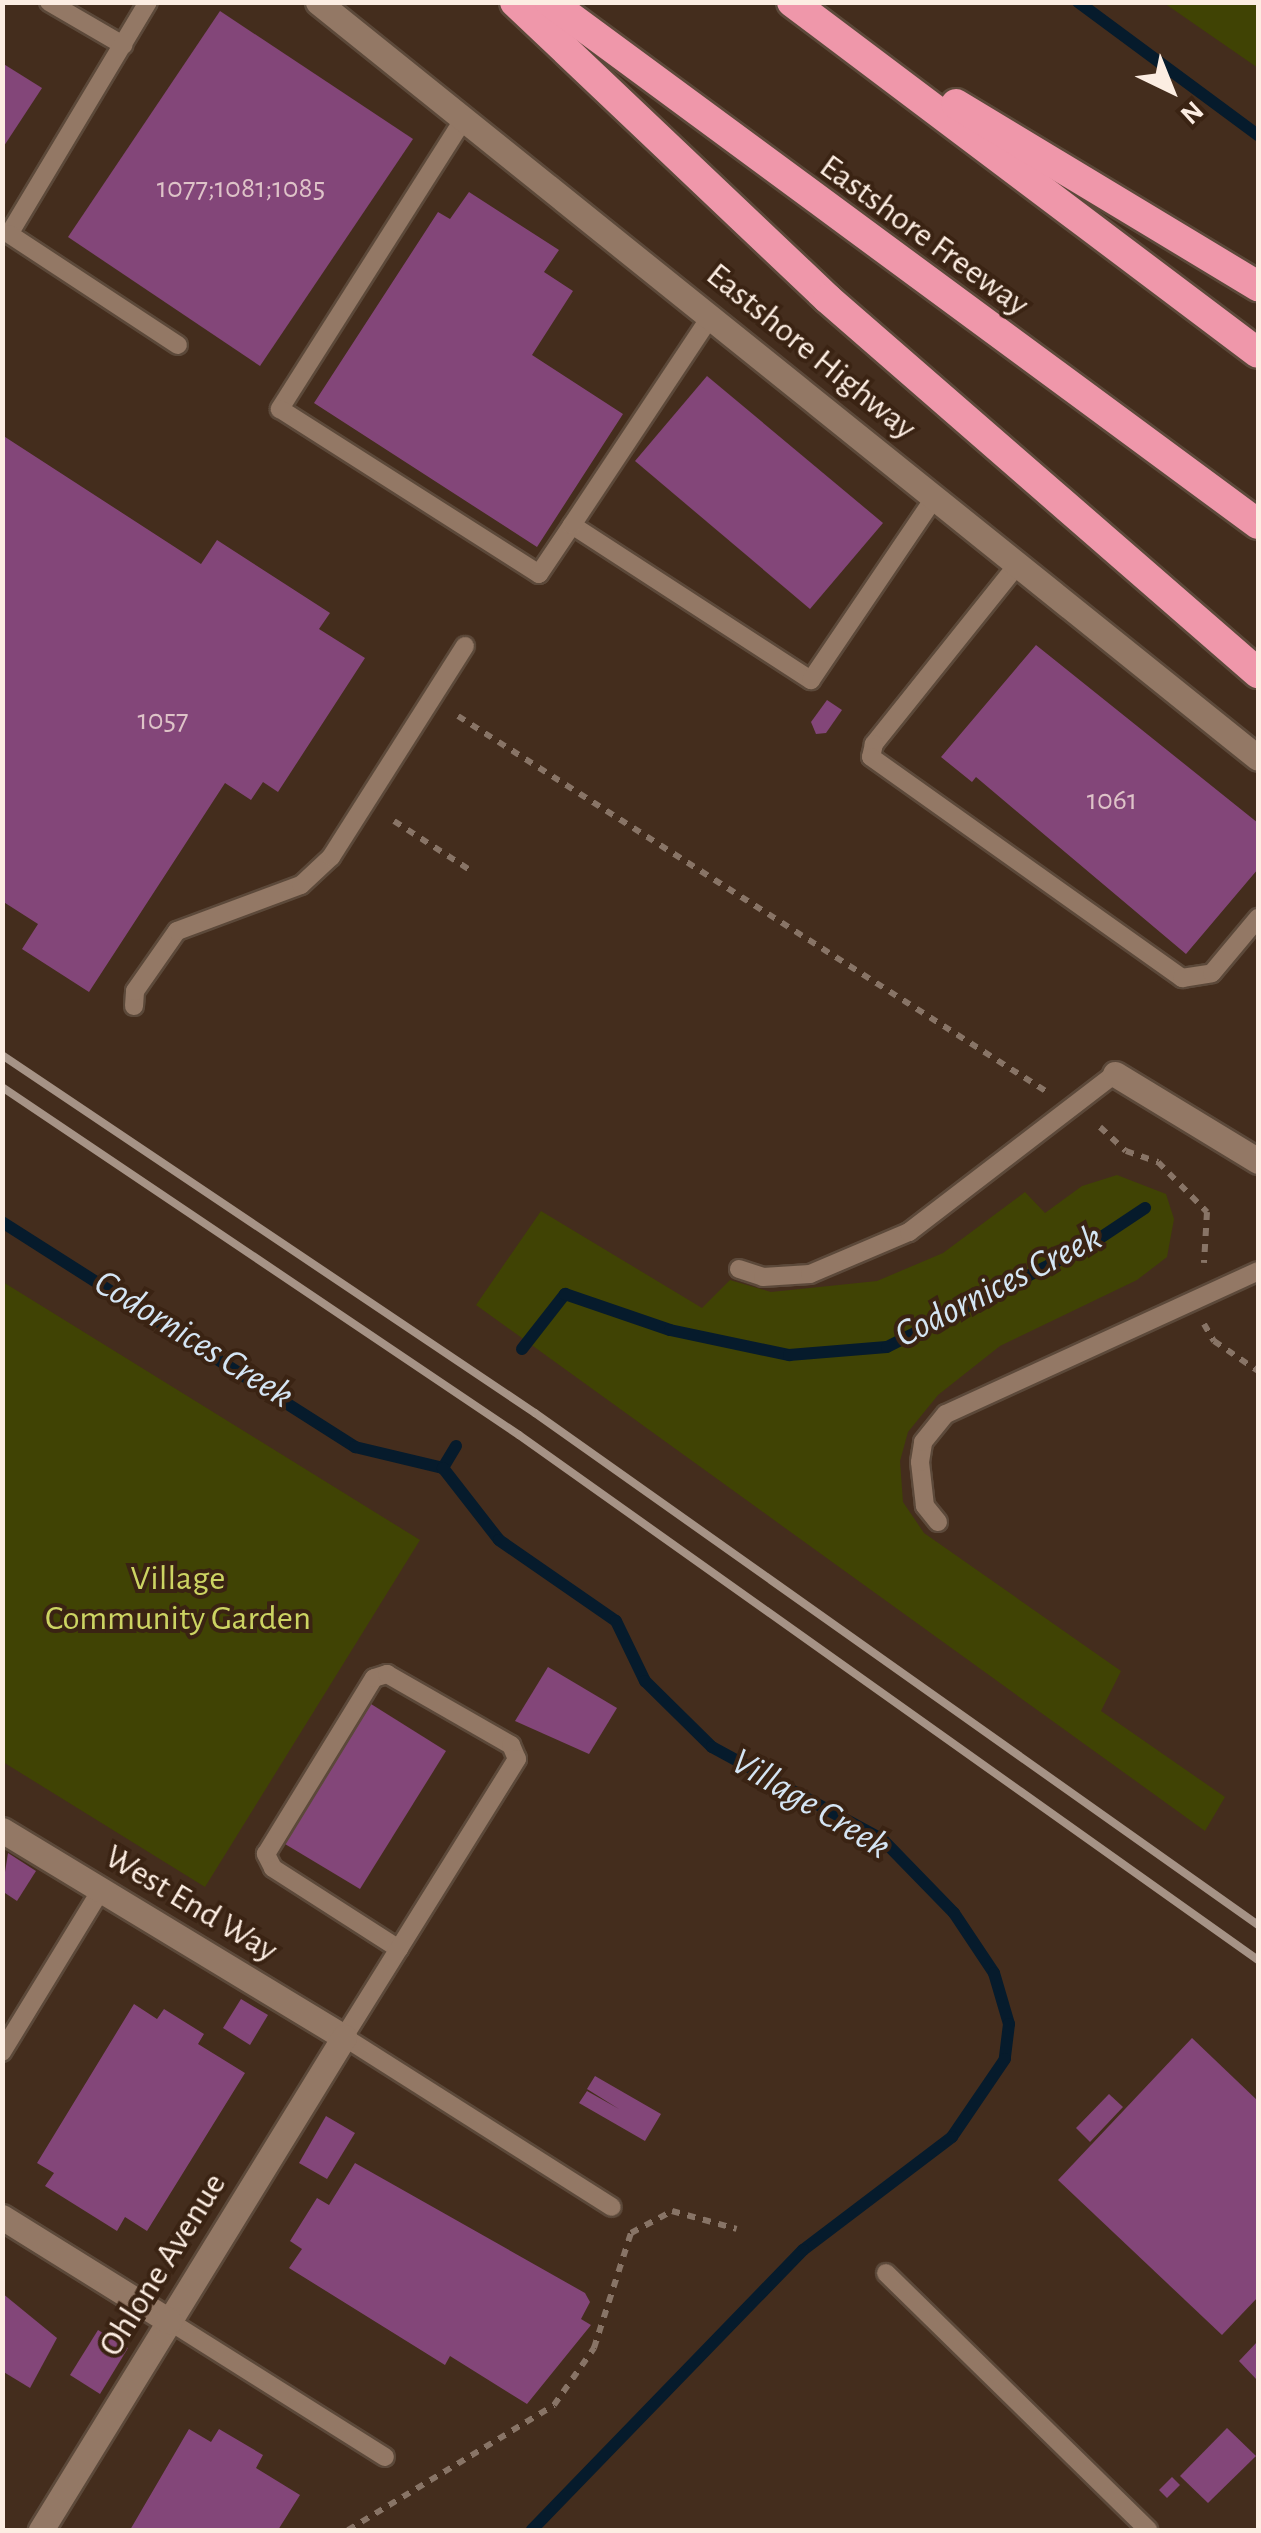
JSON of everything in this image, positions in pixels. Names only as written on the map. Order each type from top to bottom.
[{"type":"highway","points":[[515,2],[828,299],[1258,674]]},
{"type":"highway","name":"Eastshore Freeway","points":[[550,2],[1258,524]]},
{"type":"highway","points":[[802,10],[1258,286]]},
{"type":"highway","points":[[802,10],[1258,353]]},
{"type":"street","name":"Eastshore Highway","points":[[318,2],[1258,758]]},
{"type":"street","points":[[1115,1074],[1258,1161]]},
{"type":"street","name":"West End Way","points":[[2,1830],[344,2037]]},
{"type":"street","name":"Ohlone Avenue","points":[[41,2530],[344,2037]]},
{"type":"street","points":[[2,2217],[170,2321]]},
{"type":"lane","points":[[49,2],[123,46]]},
{"type":"lane","points":[[148,2],[9,234],[178,345]]},
{"type":"lane","points":[[464,117],[280,410],[539,574],[711,316]]},
{"type":"lane","points":[[572,525],[811,680],[935,497]]},
{"type":"lane","points":[[1018,564],[874,744],[872,758],[1182,978],[1212,973],[1258,918]]},
{"type":"lane","points":[[134,1006],[135,990],[177,930],[301,885],[331,858],[465,646]]},
{"type":"lane","points":[[739,1269],[762,1277],[810,1274],[909,1232],[1115,1074]]},
{"type":"lane","points":[[938,1522],[926,1506],[920,1462],[923,1442],[946,1414],[1258,1270]]},
{"type":"lane","points":[[399,1949],[273,1868],[266,1854],[374,1678],[388,1674],[511,1746],[517,1759],[399,1949],[344,2037],[612,2207]]},
{"type":"lane","points":[[2,2052],[101,1890]]},
{"type":"lane","points":[[886,2273],[1148,2530]]},
{"type":"lane","points":[[170,2321],[386,2457]]},
{"type":"path","points":[[458,716],[1057,1098]]},
{"type":"path","points":[[394,821],[473,872]]},
{"type":"path","points":[[1100,1127],[1126,1151],[1158,1162],[1206,1212],[1201,1274]]},
{"type":"path","points":[[1204,1324],[1214,1341],[1258,1371]]},
{"type":"path","points":[[348,2530],[554,2405],[594,2348],[631,2233],[672,2211],[737,2230]]},
{"type":"green space","points":[[1164,3],[1258,3],[1258,68]]},
{"type":"green space","points":[[1117,1175],[1166,1194],[1174,1219],[1167,1257],[1137,1280],[1000,1346],[938,1395],[908,1432],[900,1461],[903,1502],[924,1533],[1121,1671],[1101,1711],[1225,1797],[1205,1831],[476,1305],[541,1211],[702,1308],[730,1280],[771,1292],[877,1281],[943,1253],[1025,1192],[1045,1213],[1082,1186]]},
{"type":"green space","name":"Village Community Garden","points":[[3,1282],[420,1540],[205,1887],[3,1762]]},
{"type":"building","points":[[220,11],[413,139],[260,366],[68,237]]},
{"type":"building","points":[[2,63],[42,88],[2,149]]},
{"type":"building","points":[[469,192],[559,250],[544,272],[573,291],[532,355],[623,414],[537,547],[314,403],[438,212],[450,219]]},
{"type":"building","points":[[707,376],[883,523],[810,609],[635,461]]},
{"type":"building","points":[[2,435],[201,564],[217,540],[330,613],[319,629],[365,658],[278,792],[263,782],[251,800],[225,783],[89,992],[22,949],[38,924],[2,901]]},
{"type":"building","points":[[1036,645],[1258,823],[1258,869],[1186,954],[976,777],[972,782],[941,757]]},
{"type":"building","points":[[827,700],[842,710],[826,733],[816,734],[811,722]]},
{"type":"building","points":[[548,1667],[617,1708],[589,1754],[515,1721]]},
{"type":"building","points":[[371,1704],[446,1751],[360,1889],[285,1844]]},
{"type":"building","points":[[8,1853],[36,1871],[17,1901],[2,1891]]},
{"type":"building","points":[[241,1999],[268,2015],[250,2045],[223,2028]]},
{"type":"building","points":[[134,2004],[157,2019],[164,2009],[204,2034],[198,2044],[245,2073],[147,2231],[125,2217],[117,2231],[45,2186],[54,2173],[37,2163]]},
{"type":"building","points":[[1192,2038],[1258,2101],[1258,2297],[1222,2335],[1058,2180]]},
{"type":"building","points":[[595,2076],[661,2114],[645,2141],[579,2103],[587,2091],[619,2109],[587,2089]]},
{"type":"building","points":[[1109,2094],[1123,2107],[1090,2142],[1076,2128]]},
{"type":"building","points":[[326,2116],[355,2133],[327,2179],[299,2163]]},
{"type":"building","points":[[355,2163],[585,2293],[590,2302],[581,2319],[591,2325],[527,2404],[450,2356],[445,2365],[289,2268],[302,2249],[290,2241],[317,2198],[329,2205]]},
{"type":"building","points":[[2,2293],[57,2338],[30,2388],[2,2371]]},
{"type":"building","points":[[98,2330],[128,2348],[100,2394],[70,2375]]},
{"type":"building","points":[[1258,2341],[1258,2381],[1239,2361]]},
{"type":"building","points":[[1227,2428],[1256,2456],[1208,2503],[1180,2476]]},
{"type":"building","points":[[189,2429],[211,2442],[219,2429],[263,2455],[256,2468],[300,2495],[278,2530],[130,2530]]},
{"type":"building","points":[[1172,2477],[1180,2485],[1167,2498],[1159,2490]]},
{"type":"waterway","name":"Codornices Creek","points":[[1078,2],[1258,135]]},
{"type":"waterway","name":"Codornices Creek","points":[[522,1349],[565,1294],[670,1330],[789,1355],[887,1347],[1091,1244],[1145,1208]]},
{"type":"waterway","name":"Codornices Creek","points":[[2,1222],[355,1447],[443,1468]]},
{"type":"waterway","name":"Village Creek","points":[[456,1446],[443,1468],[499,1540],[616,1621],[645,1681],[712,1747],[883,1840],[954,1913],[994,1973],[1009,2024],[1005,2059],[952,2137],[803,2250],[532,2530]]},
{"type":"railway","points":[[2,1055],[535,1413],[1258,1925]]},
{"type":"railway","points":[[2,1087],[519,1435],[1258,1960]]}]
